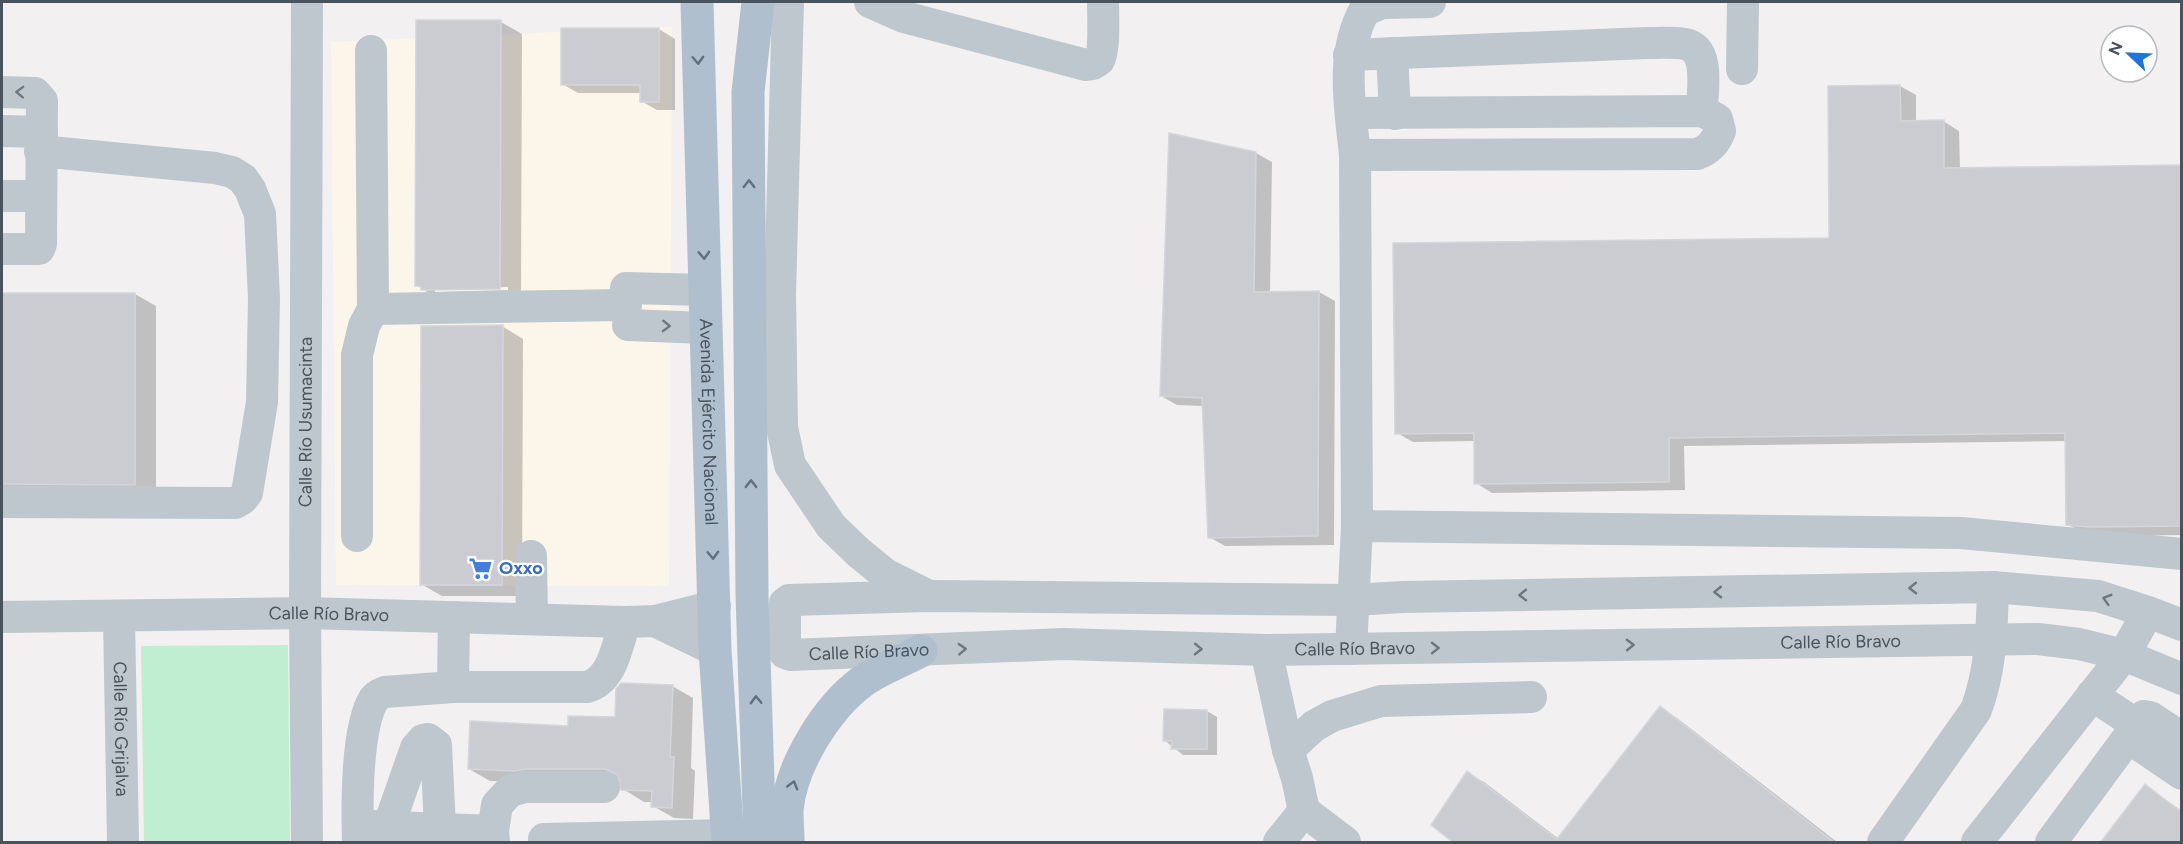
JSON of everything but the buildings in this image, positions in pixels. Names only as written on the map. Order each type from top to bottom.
[{"type":"main road","name":"Avenida Ejército Nacional","points":[[697,2],[715,650],[736,840]]},
{"type":"main road","points":[[758,2],[748,92],[752,595],[760,843]]},
{"type":"main road","points":[[715,606],[725,610],[731,621],[740,786],[736,840]]},
{"type":"main road","points":[[788,843],[788,809],[793,782],[812,738],[833,711],[863,681],[921,651]]},
{"type":"street","name":"Calle Río Usumacinta","points":[[307,2],[305,613],[307,843]]},
{"type":"street","points":[[789,2],[780,294],[782,427],[790,465],[831,526],[858,552],[885,574],[928,596]]},
{"type":"street","points":[[870,2],[904,17],[1093,65],[1102,53],[1103,2]]},
{"type":"street","points":[[1351,649],[1358,526],[1355,155],[1348,95],[1349,55],[1355,30],[1364,11],[1373,5],[1430,2]]},
{"type":"street","points":[[1742,69],[1743,2]]},
{"type":"street","points":[[1349,55],[1647,42],[1686,44],[1696,50],[1702,62],[1702,111]]},
{"type":"street","points":[[357,536],[357,355],[364,326],[373,309],[371,51]]},
{"type":"street","points":[[1392,53],[1395,114]]},
{"type":"street","points":[[2,92],[38,94],[42,100],[41,244],[39,249],[2,249]]},
{"type":"street","points":[[1351,113],[1702,111],[1717,120],[1720,131],[1706,151],[1696,154],[1355,155]]},
{"type":"street","points":[[2,131],[41,141],[215,168],[232,172],[243,179],[250,189],[260,214],[264,298],[262,402],[247,493],[242,499],[235,503],[2,502]]},
{"type":"street","points":[[2,196],[41,196]]},
{"type":"street","points":[[373,309],[627,306],[705,290]]},
{"type":"street","points":[[627,306],[705,328]]},
{"type":"street","points":[[1358,526],[1961,533],[2181,554]]},
{"type":"street","points":[[531,556],[532,620]]},
{"type":"street","name":"Calle Río Bravo","points":[[2181,626],[2148,612],[2098,596],[1993,587],[1402,597],[1354,600],[928,596],[789,600],[785,603],[785,653],[790,655],[1063,644],[1266,650],[1991,638],[2038,639],[2079,644],[2124,655],[2181,679]]},
{"type":"street","points":[[1884,843],[1976,710],[1985,686],[1991,638],[1993,587]]},
{"type":"street","points":[[1164,599],[1166,648]]},
{"type":"street","name":"Calle Río Bravo","points":[[2,617],[305,613],[640,622],[715,606]]},
{"type":"street","points":[[1977,843],[2124,655],[2148,612]]},
{"type":"street","name":"Calle Río Grijalva","points":[[119,616],[123,843]]},
{"type":"street","points":[[453,687],[454,617]]},
{"type":"street","name":"Calle Río Bravo","points":[[640,622],[715,650]]},
{"type":"street","points":[[604,788],[525,786],[510,791],[497,805],[494,837],[440,828],[389,825],[358,834],[363,736],[373,700],[378,695],[385,692],[453,687],[587,687],[595,685],[608,672],[640,622]]},
{"type":"street","points":[[1266,650],[1304,811],[1345,843]]},
{"type":"street","points":[[2092,695],[2181,774]]},
{"type":"street","points":[[1288,750],[1314,726],[1332,716],[1381,701],[1531,697]]},
{"type":"street","points":[[2051,843],[2140,720],[2146,716],[2181,738]]},
{"type":"street","points":[[389,825],[416,748],[423,740],[428,739],[436,745],[440,828]]},
{"type":"street","points":[[1279,843],[1304,811]]},
{"type":"street","points":[[544,839],[736,840]]},
{"type":"shaded area","points":[[672,27],[669,586],[336,585],[331,42]]},
{"type":"green space","points":[[288,645],[290,842],[144,842],[141,646]]},
{"type":"place","name":"Oxxo","points":[[481,568]]}]
